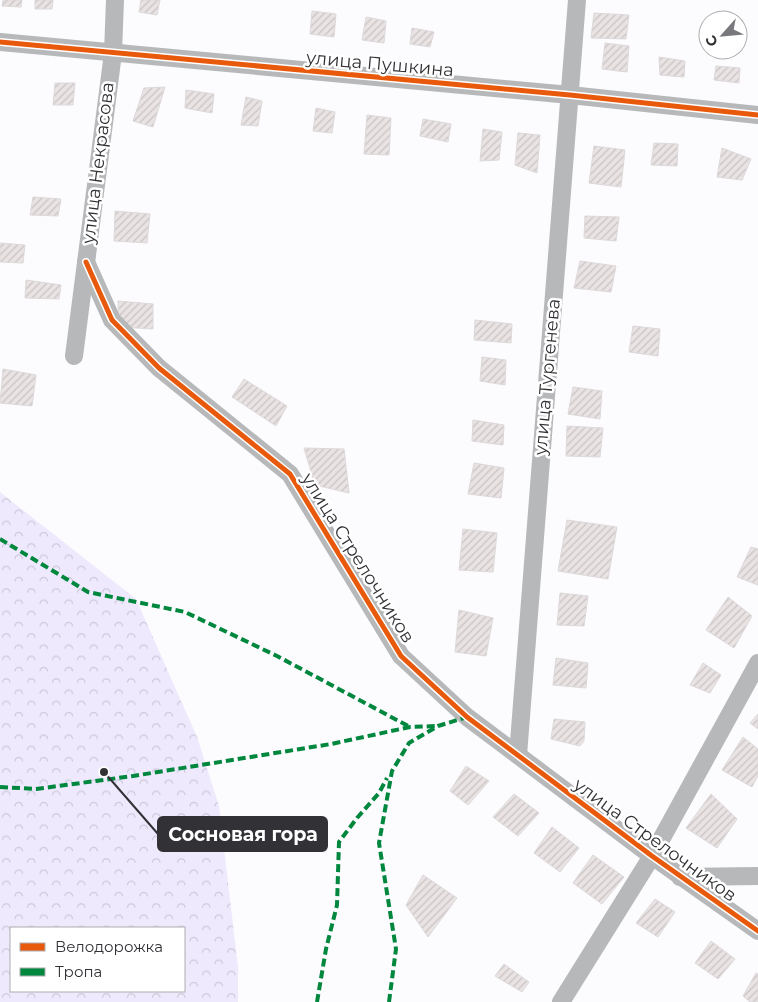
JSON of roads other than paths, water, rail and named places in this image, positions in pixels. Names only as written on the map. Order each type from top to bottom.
[{"type":"street","name":"улица Некрасова","points":[[74,356],[113,53],[115,0]]},
{"type":"street","name":"улица Тургенева","points":[[518,755],[577,0]]},
{"type":"street","name":"улица Пушкина","points":[[0,42],[570,95],[758,115]]},
{"type":"street","name":"улица Стрелочников","points":[[86,262],[112,320],[159,368],[290,474],[401,656],[467,718],[652,856],[758,931]]},
{"type":"street","points":[[561,1002],[652,856],[758,663]]},
{"type":"street","points":[[680,876],[758,876]]},
{"type":"place","name":"Сосновая гора","points":[[104,772]]}]
